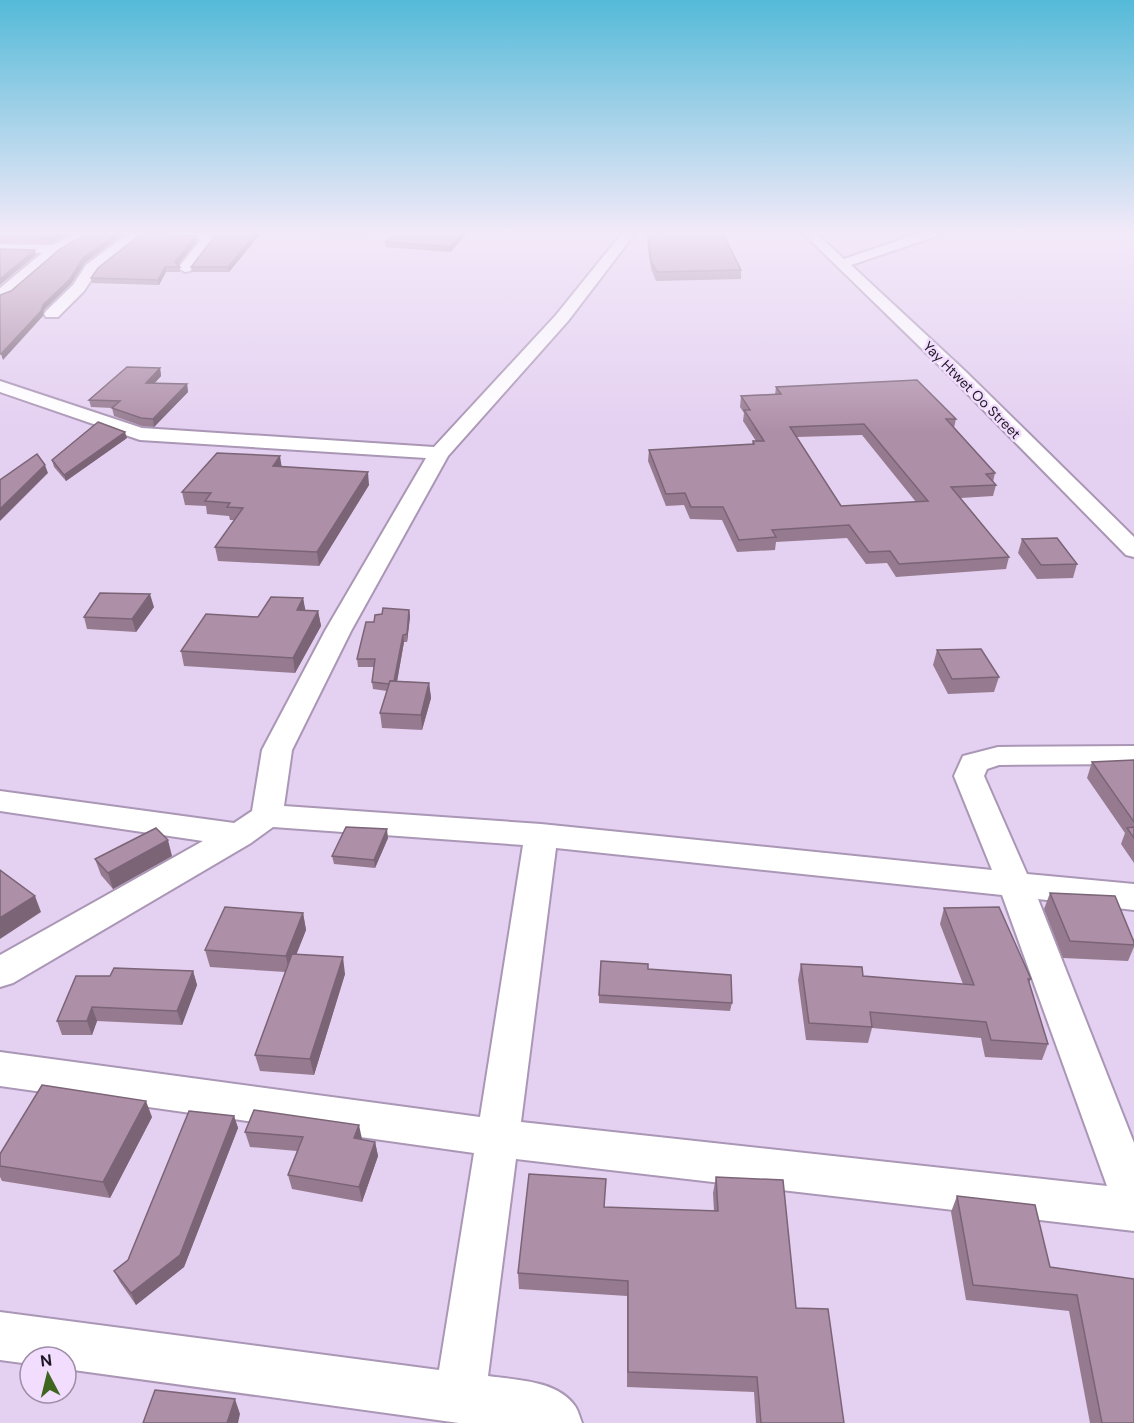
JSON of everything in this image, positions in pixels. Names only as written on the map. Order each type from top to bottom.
[{"type":"street","points":[[52,314],[68,298]]},
{"type":"street","points":[[267,816],[277,750],[338,631],[440,453],[577,298]]},
{"type":"street","name":"Yay Htwet Oo Street","points":[[878,298],[959,375],[1134,550]]},
{"type":"street","points":[[0,386],[140,434],[440,453]]},
{"type":"street","points":[[1134,755],[998,756],[974,763],[969,776],[1015,884],[1134,1199]]},
{"type":"street","points":[[0,801],[240,836]]},
{"type":"street","points":[[0,973],[89,920],[240,836],[267,816],[542,835],[1134,897]]},
{"type":"street","points":[[460,1398],[542,835]]},
{"type":"street","points":[[0,1069],[498,1138],[1134,1210]]},
{"type":"street","points":[[0,1336],[537,1408],[556,1423]]},
{"type":"building","points":[[0,298],[50,298],[43,305],[41,311],[0,354]]},
{"type":"building","points":[[127,367],[160,368],[146,383],[187,384],[153,419],[141,418],[112,408],[120,401],[89,400]]},
{"type":"building","points":[[917,380],[956,419],[946,419],[995,473],[986,474],[996,485],[951,487],[1009,557],[899,564],[890,551],[869,552],[849,525],[772,530],[776,537],[739,540],[723,507],[691,507],[685,493],[666,494],[649,450],[754,444],[753,441],[764,441],[744,410],[750,410],[741,396],[781,394],[776,387]],"holes":[[[864,424],[928,501],[841,506],[790,427]]]},
{"type":"building","points":[[98,422],[125,432],[64,475],[52,460]]},
{"type":"building","points":[[217,453],[280,456],[273,466],[368,472],[317,552],[215,547],[243,508],[227,507],[230,503],[205,501],[211,493],[182,492]]},
{"type":"building","points":[[37,454],[45,465],[0,509],[0,480]]},
{"type":"building","points":[[1057,538],[1077,564],[1041,565],[1022,539]]},
{"type":"building","points":[[100,593],[150,594],[132,619],[84,617]]},
{"type":"building","points":[[271,597],[303,598],[297,610],[318,611],[293,658],[181,651],[206,614],[258,617]]},
{"type":"building","points":[[383,608],[409,610],[407,634],[403,635],[394,681],[390,681],[389,684],[372,682],[375,659],[357,659],[366,622],[374,622],[375,615],[382,614]]},
{"type":"building","points":[[981,649],[999,677],[952,679],[937,650]]},
{"type":"building","points":[[390,681],[429,683],[421,715],[380,713]]},
{"type":"building","points":[[1134,760],[1134,822],[1092,762]]},
{"type":"building","points":[[346,827],[387,829],[374,860],[332,856]]},
{"type":"building","points":[[1134,827],[1134,838],[1127,828]]},
{"type":"building","points":[[156,828],[168,840],[108,873],[95,859]]},
{"type":"building","points":[[0,870],[35,896],[0,918]]},
{"type":"building","points":[[1050,893],[1115,896],[1134,945],[1070,941]]},
{"type":"building","points":[[225,907],[303,913],[286,956],[205,950]]},
{"type":"building","points":[[999,907],[1031,979],[1028,979],[1048,1044],[991,1040],[986,1022],[870,1012],[872,1027],[809,1023],[801,964],[862,967],[863,976],[974,985],[944,908]]},
{"type":"building","points":[[292,954],[343,957],[310,1059],[255,1055]]},
{"type":"building","points":[[601,961],[648,964],[648,969],[731,975],[732,1003],[599,995]]},
{"type":"building","points":[[114,968],[193,971],[177,1011],[92,1007],[87,1021],[57,1021],[76,976],[110,976]]},
{"type":"building","points":[[42,1085],[146,1101],[103,1182],[0,1166],[0,1154]]},
{"type":"building","points":[[254,1110],[359,1125],[354,1138],[375,1142],[359,1187],[288,1175],[303,1137],[245,1132]]},
{"type":"building","points":[[189,1111],[234,1116],[180,1255],[131,1293],[114,1271],[128,1260]]},
{"type":"building","points":[[529,1174],[606,1179],[604,1207],[718,1211],[716,1177],[783,1180],[796,1308],[828,1309],[844,1423],[761,1423],[757,1377],[628,1372],[628,1281],[518,1273]]},
{"type":"building","points":[[957,1196],[1035,1205],[1050,1267],[1134,1279],[1134,1423],[1102,1423],[1077,1295],[973,1285]]},
{"type":"building","points":[[155,1390],[235,1399],[227,1423],[143,1423]]}]
